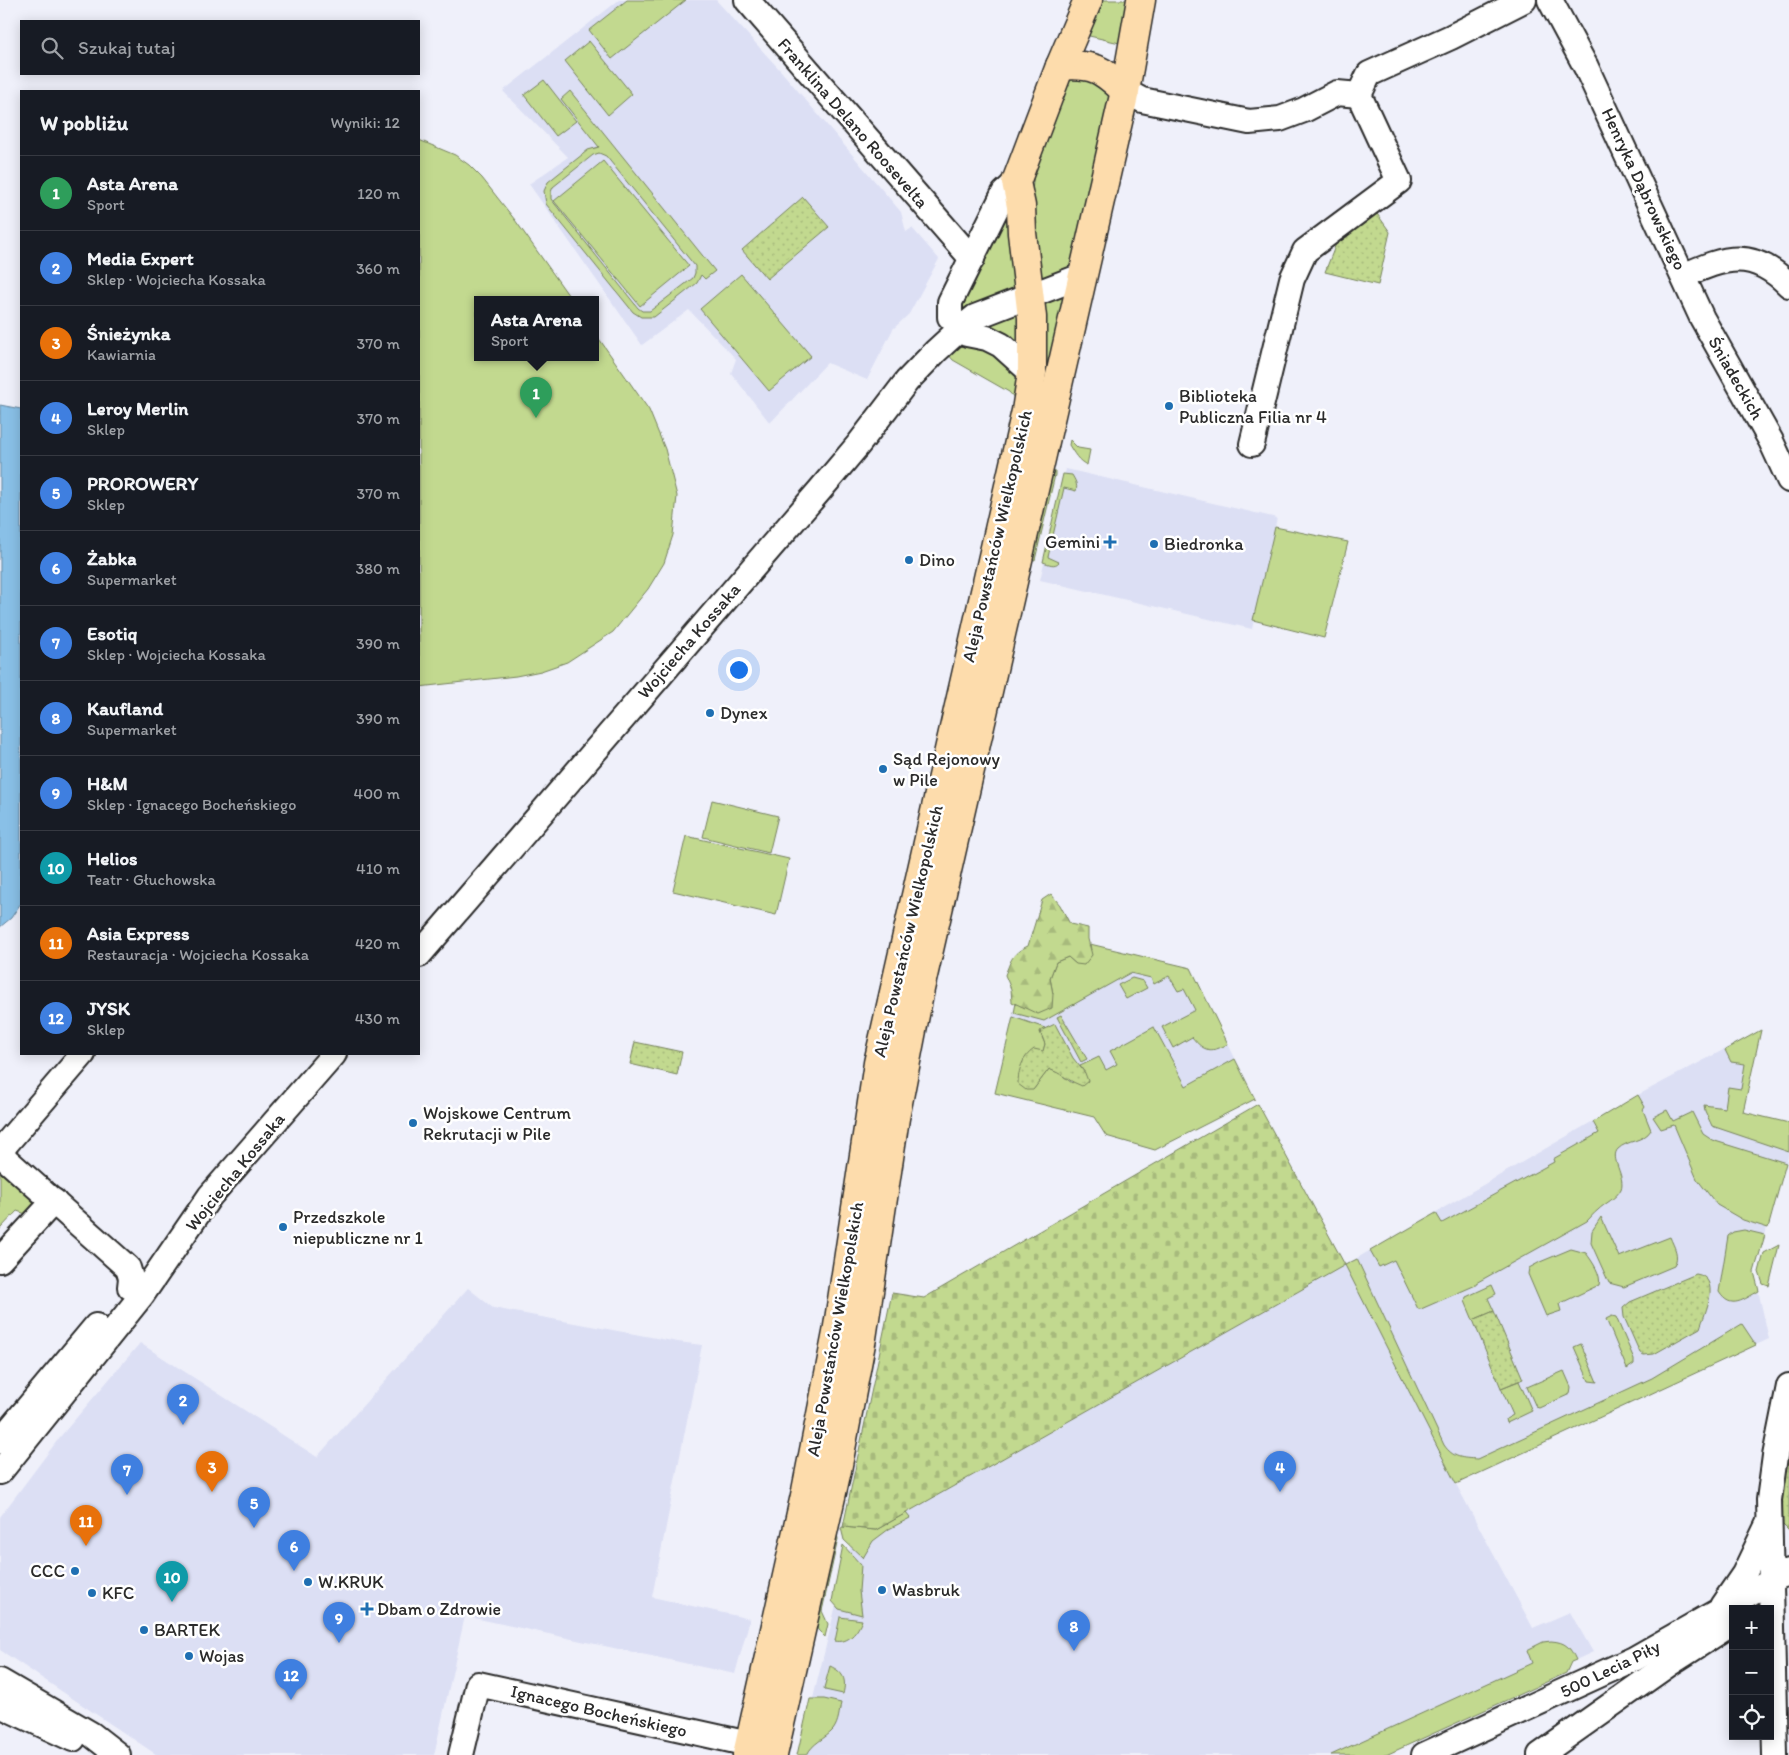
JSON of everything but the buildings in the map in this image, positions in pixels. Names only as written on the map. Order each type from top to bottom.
[{"type":"main road","points":[[1016,182],[1060,66],[1088,0]]},
{"type":"main road","name":"Aleja Powstańców Wielkopolskich","points":[[756,1751],[837,1470],[862,1338],[895,1118],[920,989],[1084,275],[1125,91],[1141,0]]},
{"type":"main road","points":[[1060,66],[1076,64],[1094,67],[1110,76],[1125,91]]},
{"type":"main road","name":"Aleja Powstańców Wielkopolskich","points":[[756,1751],[835,1343],[878,1063],[1026,411],[1032,373],[1032,317],[1022,233],[1021,206],[1016,182]]},
{"type":"street","name":"Franklina Delano Roosevelta","points":[[747,0],[965,252]]},
{"type":"street","points":[[1359,95],[1369,74],[1451,37],[1524,0]]},
{"type":"street","name":"Henryka Dąbrowskiego","points":[[1550,0],[1586,67],[1682,276],[1713,262],[1734,259],[1760,264],[1771,270],[1789,285]]},
{"type":"street","points":[[1125,91],[1142,100],[1249,122],[1280,118],[1304,110],[1337,93],[1359,95]]},
{"type":"street","points":[[1252,444],[1292,279],[1305,251],[1399,181],[1359,95]]},
{"type":"street","points":[[1016,182],[1004,194],[965,252],[950,302],[950,317],[966,334],[987,338],[1001,345],[1032,373]]},
{"type":"street","name":"Wojciecha Kossaka","points":[[420,954],[820,490],[858,445],[907,381],[936,351],[975,317],[1084,275]]},
{"type":"street","name":"Śniadeckich","points":[[1682,276],[1725,362],[1772,441],[1789,480]]},
{"type":"street","points":[[82,1055],[0,1152],[128,1268],[136,1291]]},
{"type":"street","name":"Wojciecha Kossaka","points":[[0,1472],[210,1196],[325,1057]]},
{"type":"street","points":[[0,1260],[54,1201]]},
{"type":"street","name":"Wojciecha Kossaka","points":[[0,1441],[136,1291]]},
{"type":"street","points":[[1775,1755],[1777,1656],[1769,1500],[1775,1456],[1789,1386]]},
{"type":"street","points":[[1770,1520],[1780,1537],[1789,1544]]},
{"type":"street","points":[[1725,1617],[1770,1520]]},
{"type":"street","name":"500 Lecia Piły","points":[[1424,1755],[1725,1617],[1775,1590]]},
{"type":"street","name":"500 Lecia Piły","points":[[1540,1755],[1669,1664],[1725,1617]]},
{"type":"street","points":[[1669,1664],[1708,1645],[1729,1639]]},
{"type":"street","points":[[0,1681],[91,1734],[118,1755]]},
{"type":"street","name":"Ignacego Bocheńskiego","points":[[461,1755],[478,1684],[756,1751]]},
{"type":"street","points":[[0,1705],[110,1755]]},
{"type":"shaded area","points":[[619,0],[716,0],[781,71],[901,212],[906,232],[912,228],[939,259],[909,314],[893,329],[867,380],[827,363],[770,423],[731,373],[736,359],[689,310],[642,345],[529,184],[568,157],[503,91]]},
{"type":"shaded area","points":[[1066,469],[1277,518],[1252,629],[1040,580]]},
{"type":"shaded area","points":[[1032,930],[1191,968],[1255,1099],[1155,1150],[1106,1136],[1094,1117],[995,1093]]},
{"type":"shaded area","points":[[1761,1030],[1743,1112],[1789,1123],[1789,1154],[1754,1272],[1769,1339],[1456,1484],[1533,1628],[1570,1612],[1593,1652],[1567,1664],[1568,1671],[1383,1755],[799,1755],[855,1528],[876,1530],[1345,1265],[1638,1095]]},
{"type":"shaded area","points":[[468,1288],[493,1308],[702,1345],[652,1597],[750,1619],[735,1674],[465,1616],[434,1755],[157,1755],[0,1650],[0,1517],[60,1437],[140,1343],[317,1457]]},
{"type":"green space","points":[[627,0],[686,0],[612,59],[589,30]]},
{"type":"green space","points":[[1098,0],[1131,0],[1124,44],[1085,35]]},
{"type":"green space","points":[[589,41],[632,94],[608,115],[565,61]]},
{"type":"green space","points":[[1083,74],[1112,96],[1074,261],[1064,274],[1039,286],[1031,200],[1036,156],[1068,80]]},
{"type":"green space","points":[[544,80],[576,121],[556,136],[524,95]]},
{"type":"green space","points":[[570,91],[715,271],[705,279],[701,275],[697,283],[654,317],[641,317],[633,312],[546,204],[544,191],[548,182],[588,150],[599,147],[561,99]],"holes":[[[599,153],[606,156],[695,266],[693,278],[650,311],[642,311],[638,308],[551,199],[553,187],[593,155]]]},
{"type":"green space","points":[[420,140],[455,155],[482,178],[515,220],[569,296],[474,296],[474,361],[599,361],[599,339],[649,410],[665,449],[677,496],[673,535],[664,563],[648,589],[613,632],[567,662],[541,671],[516,676],[420,687]]},
{"type":"green space","points":[[603,161],[689,266],[640,306],[554,201]]},
{"type":"green space","points":[[803,197],[829,227],[767,279],[742,250]]},
{"type":"green space","points":[[1008,198],[1020,292],[962,312],[958,308]]},
{"type":"green space","points":[[1375,211],[1390,232],[1378,285],[1325,272],[1339,236]]},
{"type":"green space","points":[[741,274],[811,356],[769,391],[700,309]]},
{"type":"green space","points":[[1069,288],[1043,408],[1041,301]]},
{"type":"green space","points":[[1019,308],[1023,356],[972,326]]},
{"type":"green space","points":[[968,343],[981,343],[1016,371],[1018,378],[1017,401],[1009,392],[953,360],[948,354],[958,346]]},
{"type":"green space","points":[[1070,440],[1078,448],[1090,450],[1087,465],[1075,454],[1069,445]]},
{"type":"green space","points":[[1055,471],[1035,560],[1031,559],[1051,474]]},
{"type":"green space","points":[[1063,474],[1072,475],[1077,489],[1076,491],[1064,488],[1048,557],[1059,562],[1052,565],[1043,562]]},
{"type":"green space","points":[[1275,527],[1348,542],[1324,638],[1253,620]]},
{"type":"green space","points":[[712,800],[778,816],[769,853],[703,837]]},
{"type":"green space","points":[[686,836],[789,859],[776,915],[673,891]]},
{"type":"green space","points":[[1051,894],[1060,905],[1070,924],[1088,928],[1088,939],[1092,955],[1084,965],[1076,964],[1068,957],[1056,962],[1050,978],[1053,994],[1052,1008],[1038,1014],[1012,1002],[1011,989],[1005,975],[1015,954],[1028,946],[1042,900]]},
{"type":"green space","points":[[1090,944],[1191,968],[1228,1044],[1217,1049],[1208,1050],[1200,1046],[1192,1037],[1173,1048],[1162,1027],[1195,1010],[1184,989],[1178,991],[1169,976],[1154,984],[1151,978],[1130,973],[1044,1021],[1014,1013],[1016,1003],[1021,1006],[1053,994],[1050,978],[1056,962],[1068,957],[1076,964],[1091,950]]},
{"type":"green space","points":[[1132,978],[1143,981],[1147,988],[1126,999],[1118,985]]},
{"type":"green space","points":[[1061,1015],[1087,1059],[1081,1062],[1057,1017]]},
{"type":"green space","points":[[1013,1017],[1045,1028],[1040,1032],[1045,1044],[1033,1090],[1049,1069],[1059,1073],[1072,1083],[1085,1073],[1080,1066],[1099,1057],[1106,1070],[1117,1064],[1110,1051],[1154,1027],[1186,1086],[1235,1059],[1255,1099],[1155,1150],[1106,1136],[1094,1117],[995,1093]]},
{"type":"green space","points":[[1055,1024],[1088,1081],[1082,1086],[1049,1069],[1033,1090],[1026,1090],[1018,1084],[1021,1065],[1026,1056],[1034,1049],[1043,1051],[1045,1044],[1040,1031]]},
{"type":"green space","points":[[1761,1030],[1743,1112],[1789,1123],[1789,1152],[1712,1126],[1705,1111],[1704,1105],[1725,1108],[1728,1087],[1741,1089],[1745,1064],[1731,1062],[1725,1050]]},
{"type":"green space","points":[[635,1042],[682,1052],[677,1075],[630,1064]]},
{"type":"green space","points":[[1638,1095],[1645,1107],[1643,1110],[1651,1130],[1644,1137],[1618,1149],[1615,1157],[1622,1184],[1621,1189],[1616,1196],[1587,1221],[1476,1283],[1476,1285],[1421,1309],[1418,1309],[1394,1260],[1379,1267],[1370,1251],[1436,1213],[1442,1223],[1554,1162],[1553,1159],[1599,1133],[1593,1122]]},
{"type":"green space","points":[[1258,1104],[1345,1265],[876,1530],[843,1527],[892,1293],[924,1298]]},
{"type":"green space","points":[[1667,1110],[1673,1121],[1692,1112],[1703,1134],[1712,1140],[1786,1163],[1768,1228],[1743,1220],[1717,1205],[1697,1179],[1674,1125],[1661,1129],[1653,1117]]},
{"type":"green space","points":[[0,1168],[39,1203],[26,1214],[17,1211],[0,1229]]},
{"type":"green space","points":[[1601,1217],[1619,1257],[1670,1237],[1676,1255],[1674,1266],[1624,1287],[1609,1283],[1591,1243],[1592,1231]]},
{"type":"green space","points":[[1744,1230],[1765,1235],[1754,1272],[1759,1291],[1743,1300],[1733,1302],[1728,1301],[1719,1292],[1728,1236],[1733,1232]]},
{"type":"green space","points":[[1779,1245],[1769,1286],[1763,1284],[1759,1272],[1764,1253]]},
{"type":"green space","points":[[1571,1249],[1586,1253],[1598,1273],[1599,1285],[1559,1304],[1561,1311],[1546,1316],[1528,1274],[1529,1268]]},
{"type":"green space","points":[[1357,1259],[1444,1445],[1451,1453],[1462,1458],[1477,1459],[1652,1378],[1742,1324],[1756,1345],[1456,1484],[1345,1265]]},
{"type":"green space","points":[[1696,1274],[1704,1277],[1710,1289],[1708,1305],[1700,1328],[1654,1354],[1644,1355],[1640,1353],[1624,1317],[1623,1308],[1630,1302]]},
{"type":"green space","points":[[1492,1285],[1496,1294],[1488,1298],[1494,1311],[1473,1320],[1465,1301],[1466,1297]]},
{"type":"green space","points":[[1494,1311],[1523,1379],[1501,1388],[1473,1320]]},
{"type":"green space","points":[[1612,1316],[1616,1317],[1634,1359],[1634,1364],[1627,1369],[1606,1319]]},
{"type":"green space","points":[[1581,1344],[1597,1382],[1589,1381],[1574,1347]]},
{"type":"green space","points":[[1564,1371],[1571,1387],[1570,1394],[1539,1408],[1536,1407],[1527,1387]]},
{"type":"green space","points":[[1519,1381],[1532,1411],[1507,1423],[1506,1419],[1513,1415],[1501,1388]]},
{"type":"green space","points":[[1789,1430],[1789,1531],[1782,1524],[1779,1510]]},
{"type":"green space","points":[[906,1513],[910,1518],[889,1529],[873,1541],[863,1558],[844,1540],[841,1528],[843,1527],[876,1530]]},
{"type":"green space","points":[[835,1526],[838,1539],[822,1611],[828,1624],[825,1637],[818,1630],[815,1621]]},
{"type":"green space","points":[[843,1545],[861,1565],[859,1591],[862,1615],[839,1609],[832,1601]]},
{"type":"green space","points":[[840,1617],[862,1620],[852,1636],[844,1641],[835,1641]]},
{"type":"green space","points":[[1551,1641],[1567,1646],[1576,1660],[1571,1662],[1566,1673],[1386,1755],[1331,1755],[1532,1663],[1527,1650],[1543,1642]]},
{"type":"green space","points":[[830,1666],[843,1677],[843,1694],[825,1690],[824,1688]]},
{"type":"green space","points":[[810,1699],[824,1699],[841,1703],[838,1717],[833,1730],[815,1744],[807,1755],[797,1755]]},
{"type":"water","points":[[0,405],[20,409],[20,904],[11,918],[0,927]]},
{"type":"place","name":"Biblioteka Publiczna Filia nr 4","points":[[1169,406]]},
{"type":"place","name":"Asta Arena","points":[[536,418]]},
{"type":"place","name":"Gemini","points":[[1110,542]]},
{"type":"place","name":"Biedronka","points":[[1154,544]]},
{"type":"place","name":"Dino","points":[[909,560]]},
{"type":"place","name":"Dynex","points":[[710,713]]},
{"type":"place","name":"Sąd Rejonowy w Pile","points":[[883,769]]},
{"type":"place","name":"Wojskowe Centrum Rekrutacji w Pile","points":[[413,1123]]},
{"type":"place","name":"Przedszkole niepubliczne nr 1","points":[[283,1227]]},
{"type":"place","name":"Media Expert","points":[[183,1425]]},
{"type":"place","name":"Śnieżynka","points":[[212,1492]]},
{"type":"place","name":"Leroy Merlin","points":[[1280,1492]]},
{"type":"place","name":"Esotiq","points":[[127,1495]]},
{"type":"place","name":"PROROWERY","points":[[254,1528]]},
{"type":"place","name":"Asia Express","points":[[86,1546]]},
{"type":"place","name":"CCC","points":[[75,1571]]},
{"type":"place","name":"Żabka","points":[[294,1571]]},
{"type":"place","name":"W.KRUK","points":[[308,1582]]},
{"type":"place","name":"Wasbruk","points":[[882,1590]]},
{"type":"place","name":"KFC","points":[[92,1593]]},
{"type":"place","name":"Helios","points":[[172,1602]]},
{"type":"place","name":"Dbam o Zdrowie","points":[[367,1609]]},
{"type":"place","name":"BARTEK","points":[[144,1630]]},
{"type":"place","name":"H&M","points":[[339,1643]]},
{"type":"place","name":"Kaufland","points":[[1074,1651]]},
{"type":"place","name":"Wojas","points":[[189,1656]]},
{"type":"place","name":"JYSK","points":[[291,1700]]}]
